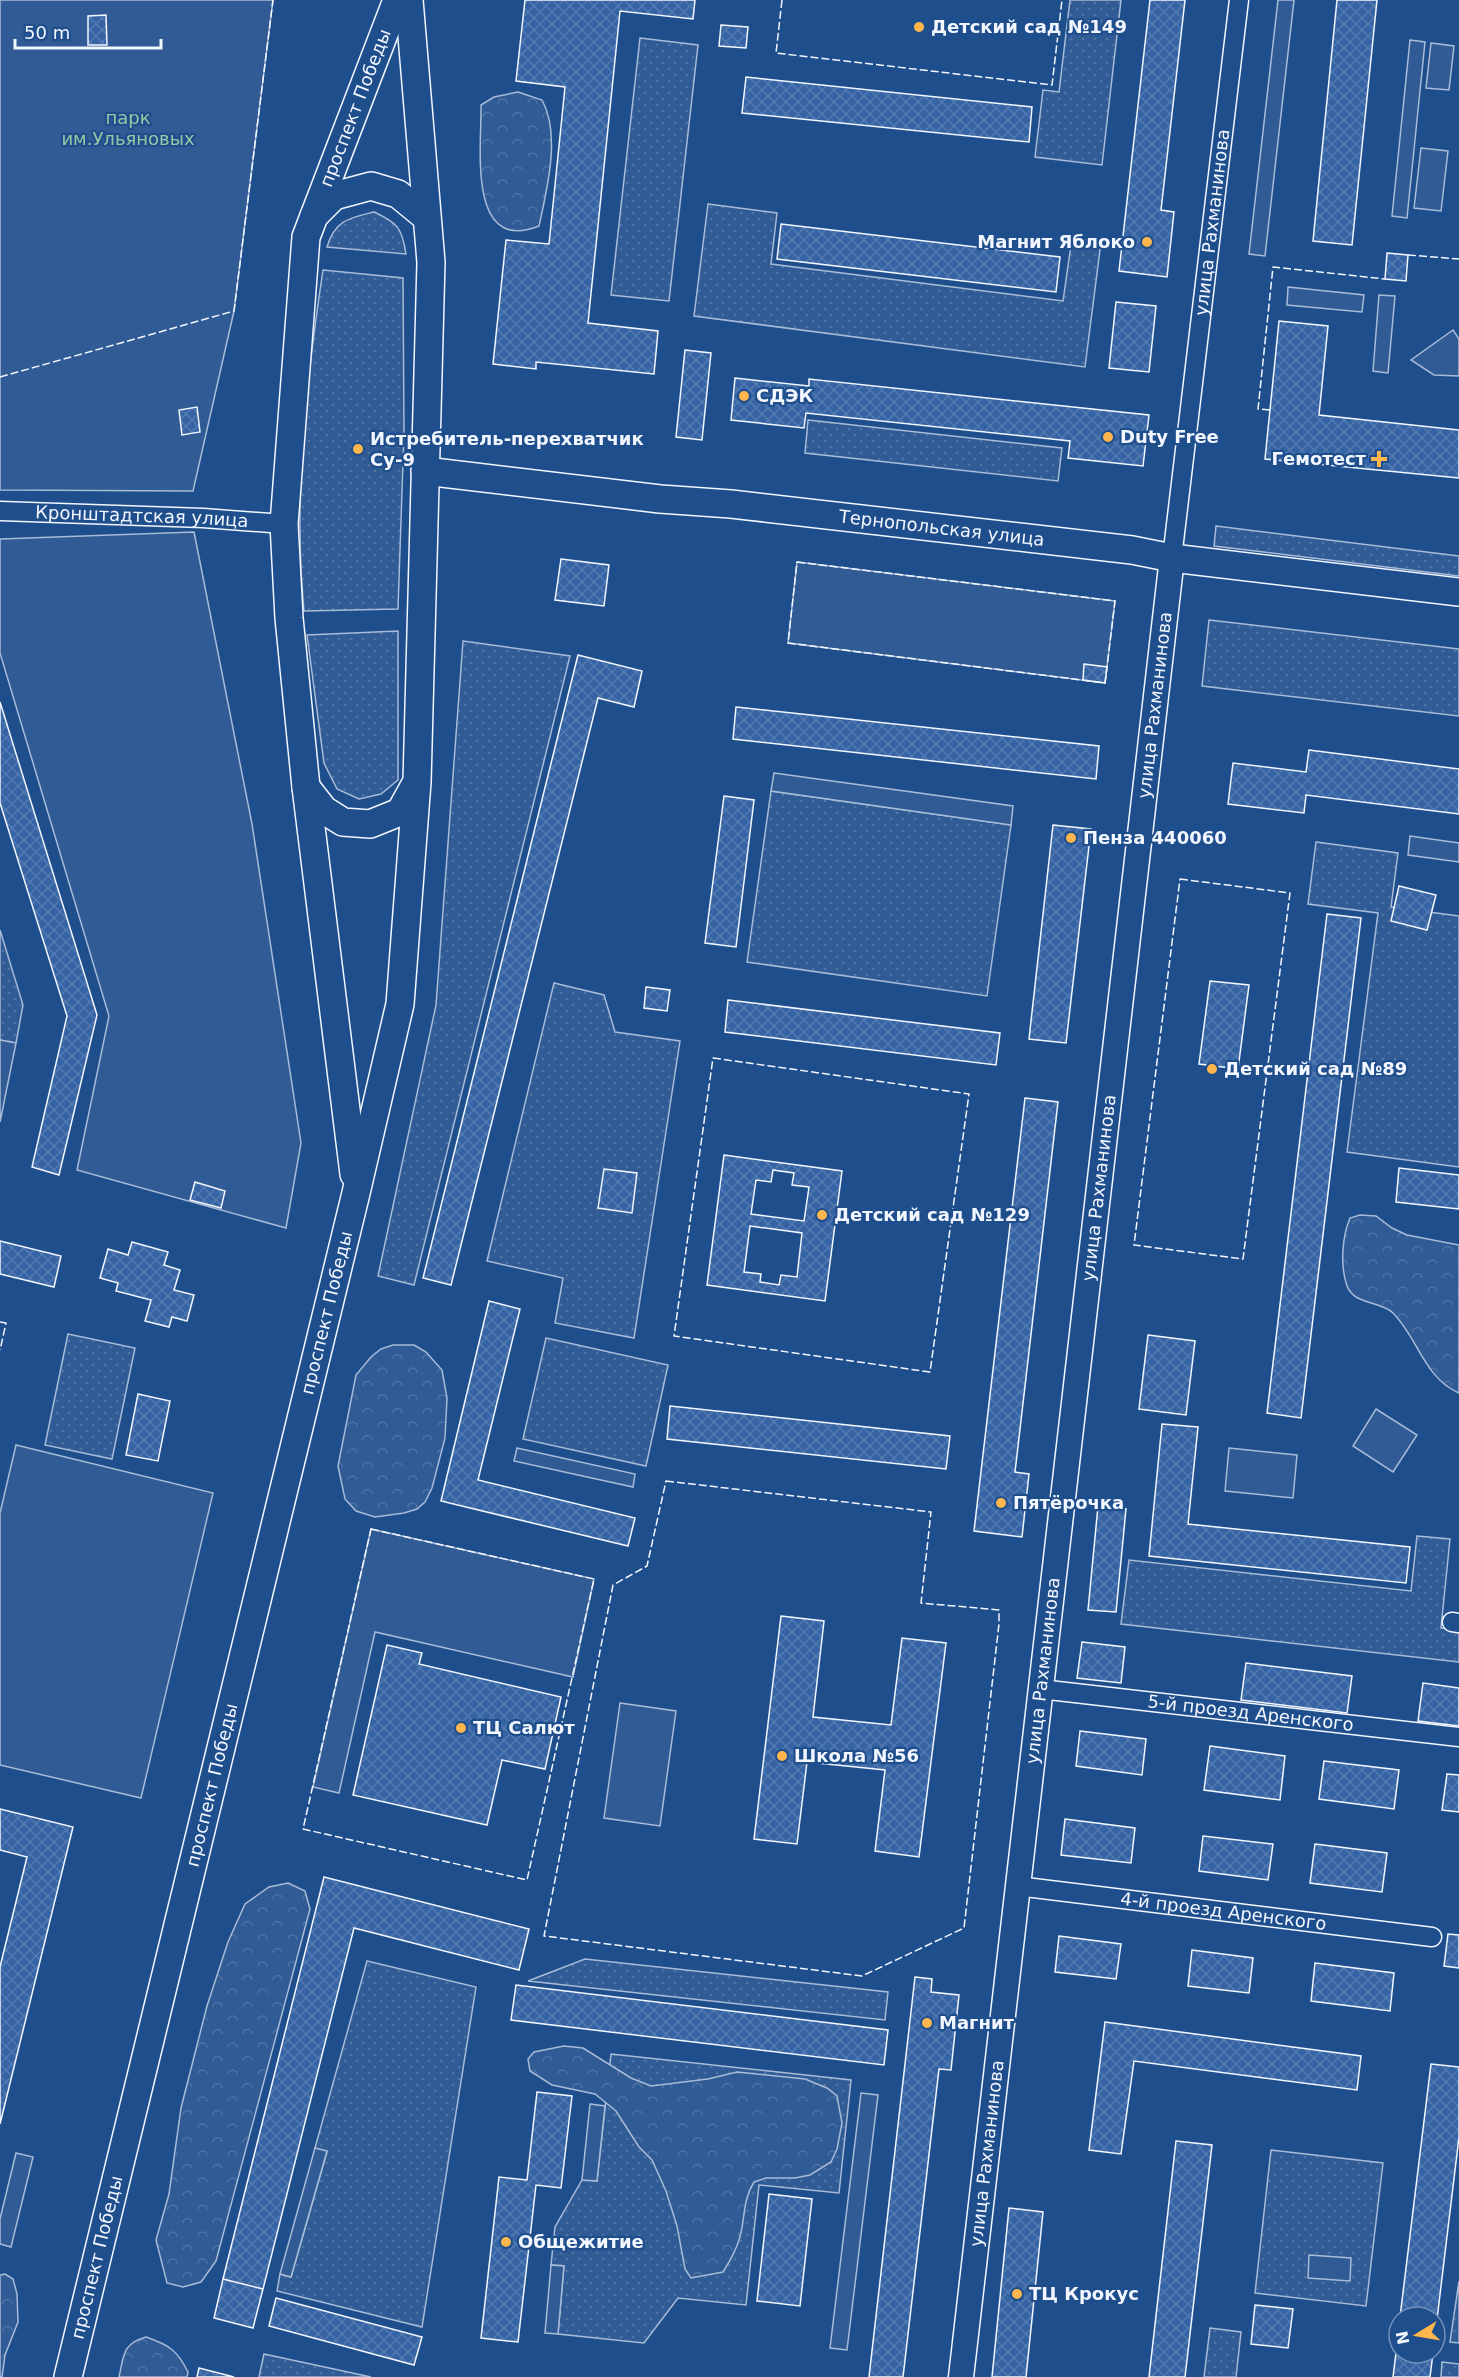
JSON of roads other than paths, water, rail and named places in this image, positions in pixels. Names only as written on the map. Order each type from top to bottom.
[{"type":"main road","name":"проспект Победы","points":[[356,1193],[306,787],[289,618],[284,524],[304,249],[313,217],[397,0]]},
{"type":"main road","name":"проспект Победы","points":[[68,2377],[400,1004],[417,782],[431,262],[409,0]]},
{"type":"main road","points":[[313,217],[334,196],[371,186],[398,194],[426,217]]},
{"type":"main road","name":"Тернопольская улица","points":[[425,471],[1121,549],[1172,558],[1459,592]]},
{"type":"main road","name":"улица Рахманинова","points":[[961,2377],[1172,558]]},
{"type":"main road","points":[[306,787],[324,810],[343,822],[370,824],[400,812],[417,782]]},
{"type":"street","name":"улица Рахманинова","points":[[1172,558],[1239,0]]},
{"type":"street","name":"Кронштадтская улица","points":[[0,511],[203,518],[284,524]]},
{"type":"street","name":"5-й проезд Аренского","points":[[1040,1689],[1459,1737]]},
{"type":"street","name":"4-й проезд Аренского","points":[[1017,1886],[1432,1937]]},
{"type":"place","name":"Детский сад №149","points":[[919,27]]},
{"type":"place","name":"Магнит Яблоко","points":[[1147,242]]},
{"type":"place","name":"СДЭК","points":[[744,396]]},
{"type":"place","name":"Duty Free","points":[[1108,437]]},
{"type":"place","name":"Истребитель-перехватчик Су-9","points":[[358,449]]},
{"type":"place","name":"Гемотест","points":[[1379,459]]},
{"type":"place","name":"Пенза 440060","points":[[1071,838]]},
{"type":"place","name":"Детский сад №89","points":[[1212,1069]]},
{"type":"place","name":"Детский сад №129","points":[[822,1215]]},
{"type":"place","name":"Пятёрочка","points":[[1001,1503]]},
{"type":"place","name":"ТЦ Салют","points":[[461,1728]]},
{"type":"place","name":"Школа №56","points":[[782,1756]]},
{"type":"place","name":"Магнит","points":[[927,2023]]},
{"type":"place","name":"Общежитие","points":[[506,2242]]},
{"type":"place","name":"ТЦ Крокус","points":[[1017,2294]]},
{"type":"park label","name":"парк им.Ульяновых","points":[[128,128]]}]
